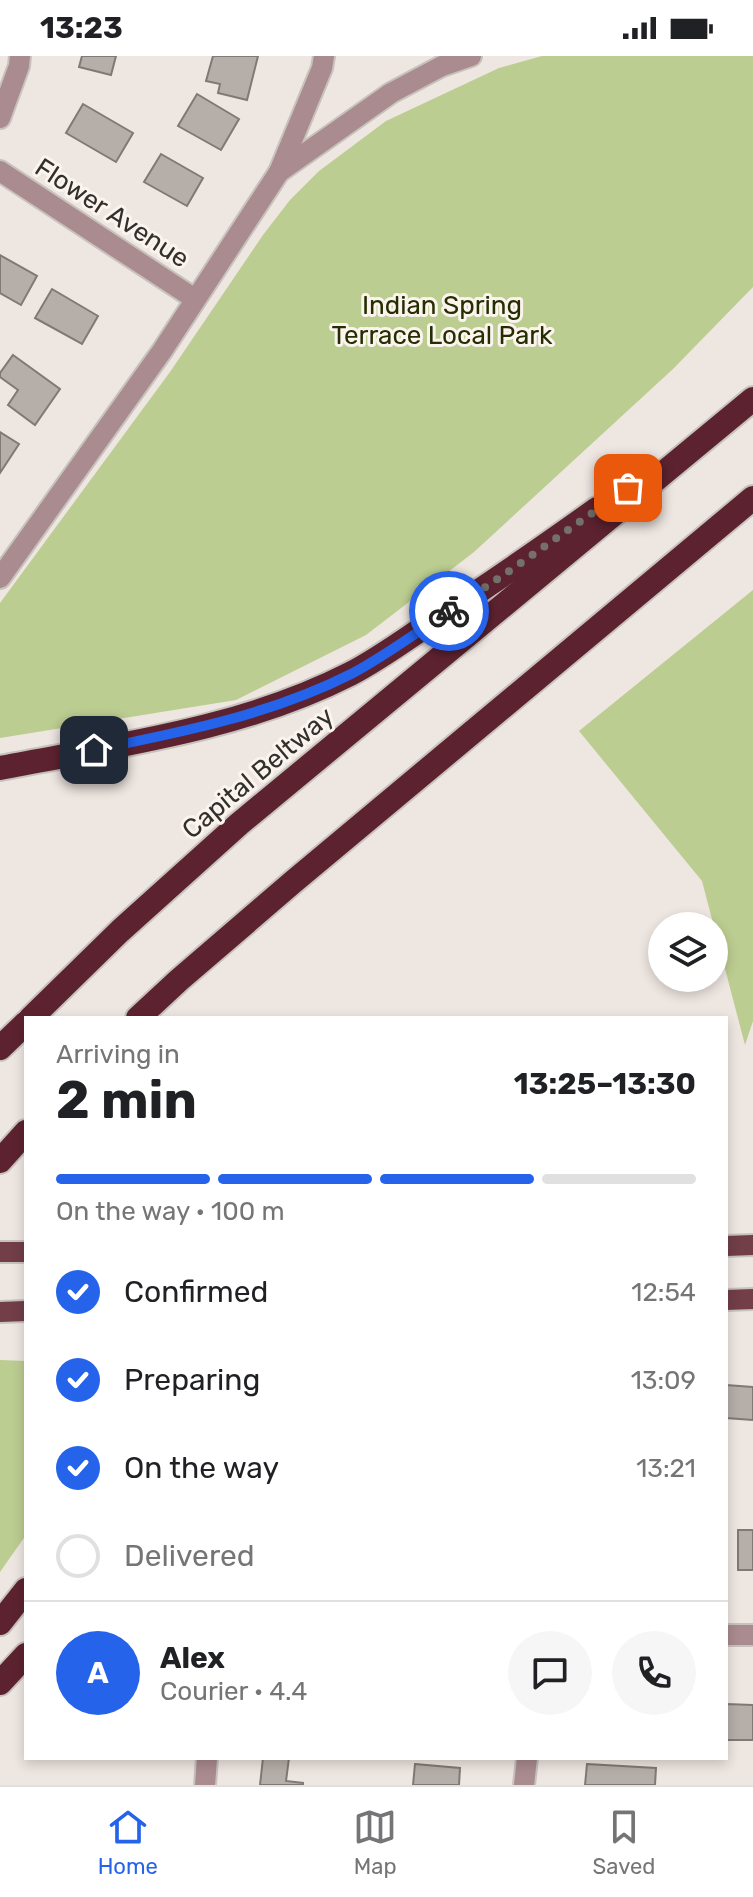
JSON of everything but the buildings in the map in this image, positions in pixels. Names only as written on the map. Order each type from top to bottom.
[{"type":"highway","points":[[0,768],[228,721],[292,700],[352,673],[502,576],[753,399]]},
{"type":"highway","name":"Capital Beltway","points":[[33,1016],[120,931],[239,824],[753,399]]},
{"type":"highway","points":[[140,1016],[293,882],[753,498]]},
{"type":"highway","points":[[0,1048],[24,1025]]},
{"type":"highway","points":[[0,1161],[24,1134]]},
{"type":"highway","points":[[0,1623],[24,1593]]},
{"type":"highway","points":[[0,1683],[24,1657]]},
{"type":"main road","points":[[728,1246],[753,1245]]},
{"type":"main road","points":[[0,1252],[24,1252]]},
{"type":"main road","points":[[728,1300],[753,1299]]},
{"type":"main road","points":[[0,1312],[24,1311]]},
{"type":"street","points":[[0,118],[20,56]]},
{"type":"street","points":[[0,578],[162,351],[279,172],[322,68],[324,56]]},
{"type":"street","points":[[279,172],[391,93],[442,66],[471,56]]},
{"type":"street","name":"Flower Avenue","points":[[0,171],[195,299]]},
{"type":"street","points":[[728,1635],[753,1635]]},
{"type":"street","points":[[205,1785],[207,1760]]},
{"type":"street","points":[[524,1785],[527,1760]]},
{"type":"green space","name":"Indian Spring Terrace Local Park","points":[[542,56],[753,56],[753,287],[673,369],[474,552],[366,635],[236,700],[0,738],[0,603],[170,372],[290,200],[319,171],[386,121],[499,68]]},
{"type":"green space","points":[[753,590],[753,1021],[745,1045],[728,980],[728,912],[710,912],[702,881],[579,731]]},
{"type":"green space","points":[[0,1360],[24,1361],[24,1538],[0,1572]]},
{"type":"way so far","points":[[449,611],[628,488]]},
{"type":"route","points":[[94,750],[228,721],[292,700],[352,673],[449,611]]}]
